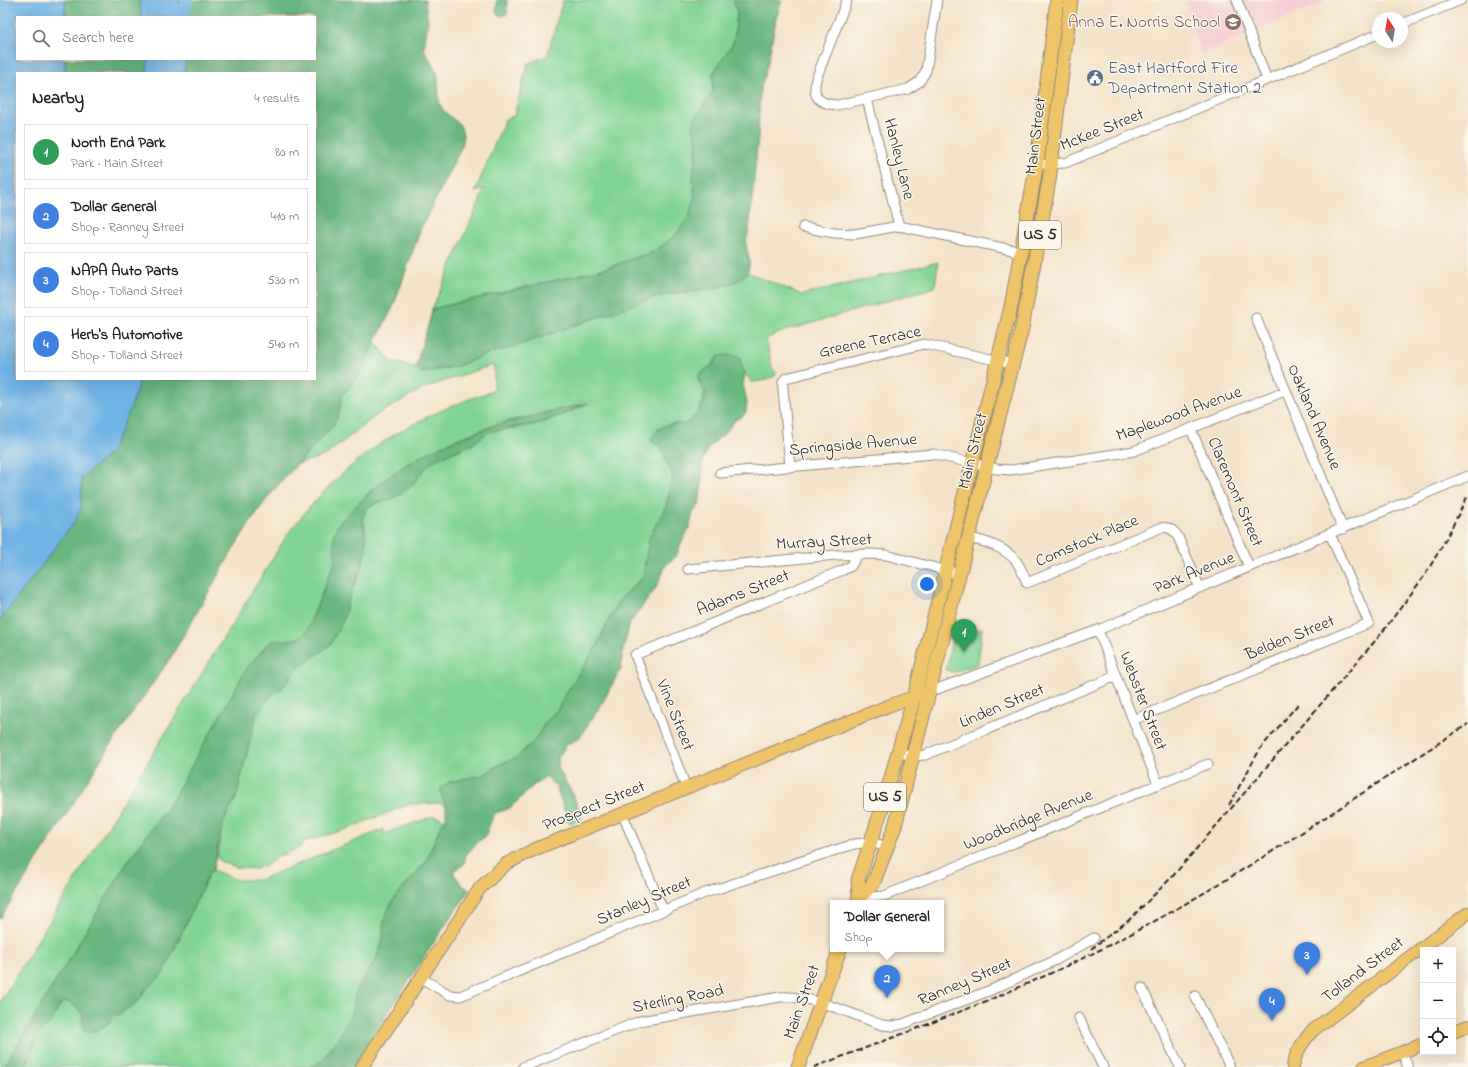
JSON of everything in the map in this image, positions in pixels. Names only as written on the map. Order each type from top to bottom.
[{"type":"highway","name":"Main Street","points":[[858,900],[858,880],[871,842],[914,697],[998,361],[1022,252],[1037,163],[1057,0]]},
{"type":"highway","name":"Main Street","points":[[858,900],[873,884],[896,822],[1013,364],[1036,256],[1051,165],[1071,0]]},
{"type":"highway","points":[[1047,82],[1061,84]]},
{"type":"highway","name":"Main Street","points":[[798,1067],[839,952]]},
{"type":"main road","name":"Prospect Street","points":[[362,1067],[480,888],[497,871],[521,856],[622,813],[929,692]]},
{"type":"main road","name":"Tolland Street","points":[[1293,1067],[1295,1058],[1302,1043],[1312,1031],[1468,913]]},
{"type":"main road","points":[[1456,1031],[1468,1026]]},
{"type":"main road","points":[[1364,1067],[1420,1045]]},
{"type":"street","points":[[847,0],[813,90],[818,100],[828,105],[838,105],[908,89],[919,82],[926,71],[937,0]]},
{"type":"street","points":[[1237,0],[1267,80]]},
{"type":"street","points":[[1408,22],[1461,0]]},
{"type":"street","name":"McKee Street","points":[[1037,163],[1051,165],[1065,163],[1372,36]]},
{"type":"street","name":"Hanley Lane","points":[[867,99],[899,226]]},
{"type":"street","points":[[802,227],[834,233],[854,234],[899,226],[1022,252]]},
{"type":"street","name":"Oakland Avenue","points":[[1256,318],[1343,529]]},
{"type":"street","name":"Greene Terrace","points":[[790,467],[783,382],[786,378],[924,344],[1013,364]]},
{"type":"street","name":"Maplewood Avenue","points":[[987,466],[1011,470],[1126,453],[1191,429],[1285,391]]},
{"type":"street","name":"Claremont Street","points":[[1191,429],[1249,568]]},
{"type":"street","name":"Springside Avenue","points":[[720,473],[933,454],[987,466]]},
{"type":"street","name":"Park Avenue","points":[[929,692],[1098,630],[1468,476]]},
{"type":"street","name":"Comstock Place","points":[[969,538],[988,544],[1012,557],[1019,566],[1027,584],[1160,528],[1168,527],[1174,530],[1178,537],[1200,588]]},
{"type":"street","name":"Belden Street","points":[[1133,720],[1369,623],[1330,534]]},
{"type":"street","name":"Murray Street","points":[[688,569],[858,554],[886,555],[960,574]]},
{"type":"street","name":"Adams Street","points":[[635,655],[843,570],[851,566],[858,554]]},
{"type":"street","name":"Webster Street","points":[[1098,630],[1158,784]]},
{"type":"street","name":"Vine Street","points":[[635,655],[686,787]]},
{"type":"street","name":"Linden Street","points":[[898,752],[912,756],[925,755],[1116,676]]},
{"type":"street","name":"Woodbridge Avenue","points":[[858,900],[884,896],[1208,764]]},
{"type":"street","points":[[622,813],[663,910]]},
{"type":"street","name":"Stanley Street","points":[[420,978],[450,995],[458,996],[712,890],[854,844],[871,842],[887,847]]},
{"type":"street","name":"Ranney Street","points":[[820,1004],[882,1025],[893,1026],[903,1024],[998,987],[1056,960],[1094,938]]},
{"type":"street","points":[[1142,988],[1180,1067]]},
{"type":"street","name":"Sterling Road","points":[[523,1067],[640,1020],[786,996],[800,997],[820,1004]]},
{"type":"street","points":[[1195,996],[1230,1067]]},
{"type":"street","points":[[1079,1018],[1103,1067]]},
{"type":"street","points":[[1402,1052],[1408,1067]]},
{"type":"shaded area","name":"Anna E. Norris School","points":[[1185,0],[1329,0],[1201,54]]},
{"type":"green space","points":[[65,0],[139,0],[142,16],[65,16]]},
{"type":"green space","points":[[179,0],[425,0],[428,21],[424,49],[438,75],[439,103],[444,111],[460,125],[463,134],[463,144],[421,228],[394,305],[358,376],[342,396],[339,414],[332,427],[278,485],[260,508],[237,543],[171,657],[107,750],[0,919],[0,621],[75,521],[81,508],[82,478],[111,452],[131,407],[140,380],[316,380],[316,72],[184,72],[186,60],[316,60],[316,16],[181,16]]},
{"type":"green space","points":[[497,0],[507,0],[507,14],[503,16],[498,15],[496,11]]},
{"type":"green space","points":[[563,0],[733,0],[737,13],[734,41],[713,74],[713,92],[696,116],[693,125],[697,143],[693,179],[695,198],[689,216],[676,235],[655,251],[603,269],[432,309],[485,189],[475,192],[505,119],[514,116],[528,63],[547,56]]},
{"type":"green space","points":[[733,0],[782,0],[776,19],[768,63],[760,90],[758,138],[749,231],[746,242],[749,267],[746,275],[728,285],[716,288],[673,293],[655,297],[510,348],[487,354],[458,366],[420,372],[417,369],[418,358],[429,324],[432,309],[603,269],[655,251],[676,235],[689,216],[695,198],[693,179],[697,143],[693,125],[696,116],[713,92],[713,74],[734,41],[737,13]]},
{"type":"green space","points":[[65,60],[148,60],[147,72],[65,72]]},
{"type":"green space","points":[[938,262],[935,287],[781,332],[766,339],[772,368],[776,373],[775,376],[762,381],[751,382],[741,366],[739,357],[715,359],[714,363],[698,376],[705,393],[703,402],[697,414],[685,424],[671,424],[658,429],[655,443],[661,447],[673,477],[666,506],[648,547],[643,577],[622,597],[609,618],[597,646],[567,692],[558,709],[545,723],[535,740],[516,758],[500,764],[483,775],[449,782],[442,797],[446,806],[441,803],[410,804],[347,829],[306,841],[299,848],[277,857],[268,864],[256,869],[238,868],[220,861],[217,858],[221,831],[224,821],[236,798],[256,716],[273,692],[281,689],[299,667],[330,645],[343,620],[348,601],[362,567],[367,539],[363,517],[366,509],[373,504],[392,499],[410,487],[428,465],[436,459],[473,444],[488,432],[533,425],[570,412],[586,404],[500,423],[454,440],[423,455],[367,494],[334,538],[336,560],[307,631],[304,635],[294,639],[267,644],[260,653],[171,802],[129,860],[4,1067],[0,1067],[0,1002],[287,535],[331,484],[378,446],[403,430],[430,416],[459,403],[492,391],[494,388],[494,367],[492,365],[422,389],[378,414],[326,455],[298,464],[337,419],[342,396],[358,376],[375,343],[392,361],[425,373],[458,366],[487,354],[510,348],[655,297],[719,287],[732,283],[741,278],[747,272],[802,295]]},
{"type":"green space","points":[[729,355],[739,357],[745,375],[743,384],[747,402],[746,412],[743,416],[735,420],[727,431],[708,448],[702,463],[702,482],[699,505],[693,513],[689,529],[681,543],[676,557],[666,565],[656,588],[630,623],[622,654],[621,668],[603,702],[579,738],[566,745],[558,758],[558,768],[571,791],[581,814],[581,820],[572,823],[568,822],[557,788],[547,777],[534,785],[510,808],[496,813],[493,816],[485,837],[479,841],[466,855],[464,864],[453,872],[461,884],[467,888],[467,892],[356,1061],[350,1067],[310,1067],[322,1060],[339,1037],[353,1009],[356,989],[376,960],[382,942],[384,920],[388,910],[396,896],[426,862],[440,827],[446,820],[446,806],[441,793],[441,788],[449,782],[483,775],[500,764],[516,758],[535,740],[545,723],[558,709],[567,692],[597,646],[619,600],[643,577],[649,538],[666,506],[673,477],[667,460],[660,448],[651,441],[652,437],[663,427],[674,424],[685,424],[693,418],[702,406],[705,397],[705,393],[698,376],[714,363],[719,356]]},
{"type":"green space","points":[[588,403],[544,422],[488,432],[473,444],[436,459],[428,465],[410,487],[402,493],[392,499],[373,504],[366,509],[363,518],[366,548],[362,567],[348,601],[343,620],[330,645],[299,667],[281,689],[273,693],[256,716],[236,798],[224,821],[213,870],[209,873],[163,974],[145,990],[140,999],[133,1005],[115,1016],[105,1026],[94,1031],[86,1032],[83,1027],[83,1016],[81,1011],[69,1002],[64,1002],[60,1005],[51,1022],[37,1036],[26,1067],[4,1067],[129,860],[171,802],[247,668],[271,641],[295,639],[307,631],[335,560],[334,535],[337,526],[342,520],[380,483],[406,465],[434,449],[463,437],[494,427]]},
{"type":"green space","points":[[982,628],[978,664],[954,672],[946,670],[952,640]]},
{"type":"green space","points":[[434,816],[446,820],[440,827],[426,862],[410,880],[471,890],[449,918],[353,1067],[26,1067],[37,1036],[51,1022],[60,1005],[64,1002],[69,1002],[79,1011],[81,1016],[81,1024],[105,1026],[140,999],[145,990],[163,974],[209,873],[213,870],[237,880],[259,880],[384,829],[383,834]]},
{"type":"water","points":[[0,0],[65,0],[65,16],[16,16],[16,60],[65,60],[65,72],[16,72],[16,380],[140,380],[131,407],[111,452],[82,478],[81,508],[75,521],[0,621]]},
{"type":"water","points":[[139,0],[179,0],[181,16],[142,16]]},
{"type":"water","points":[[148,60],[186,60],[184,72],[147,72]]},
{"type":"waterway","points":[[182,16],[187,0]]},
{"type":"railway","points":[[1091,949],[1129,920],[1173,876],[1381,634],[1425,575],[1446,539],[1468,495]]},
{"type":"railway","points":[[1229,805],[1260,749],[1299,703]]},
{"type":"railway","points":[[814,1067],[932,1023],[1048,975],[1123,938],[1211,889],[1255,862],[1468,724]]},
{"type":"place","name":"Anna E. Norris School","points":[[1233,22]]},
{"type":"place","name":"East Hartford Fire Department Station 2","points":[[1095,78]]},
{"type":"place","name":"North End Park","points":[[964,652]]},
{"type":"place","name":"NAPA Auto Parts","points":[[1307,975]]},
{"type":"place","name":"Dollar General","points":[[887,998]]},
{"type":"place","name":"Herb's Automotive","points":[[1272,1021]]}]
